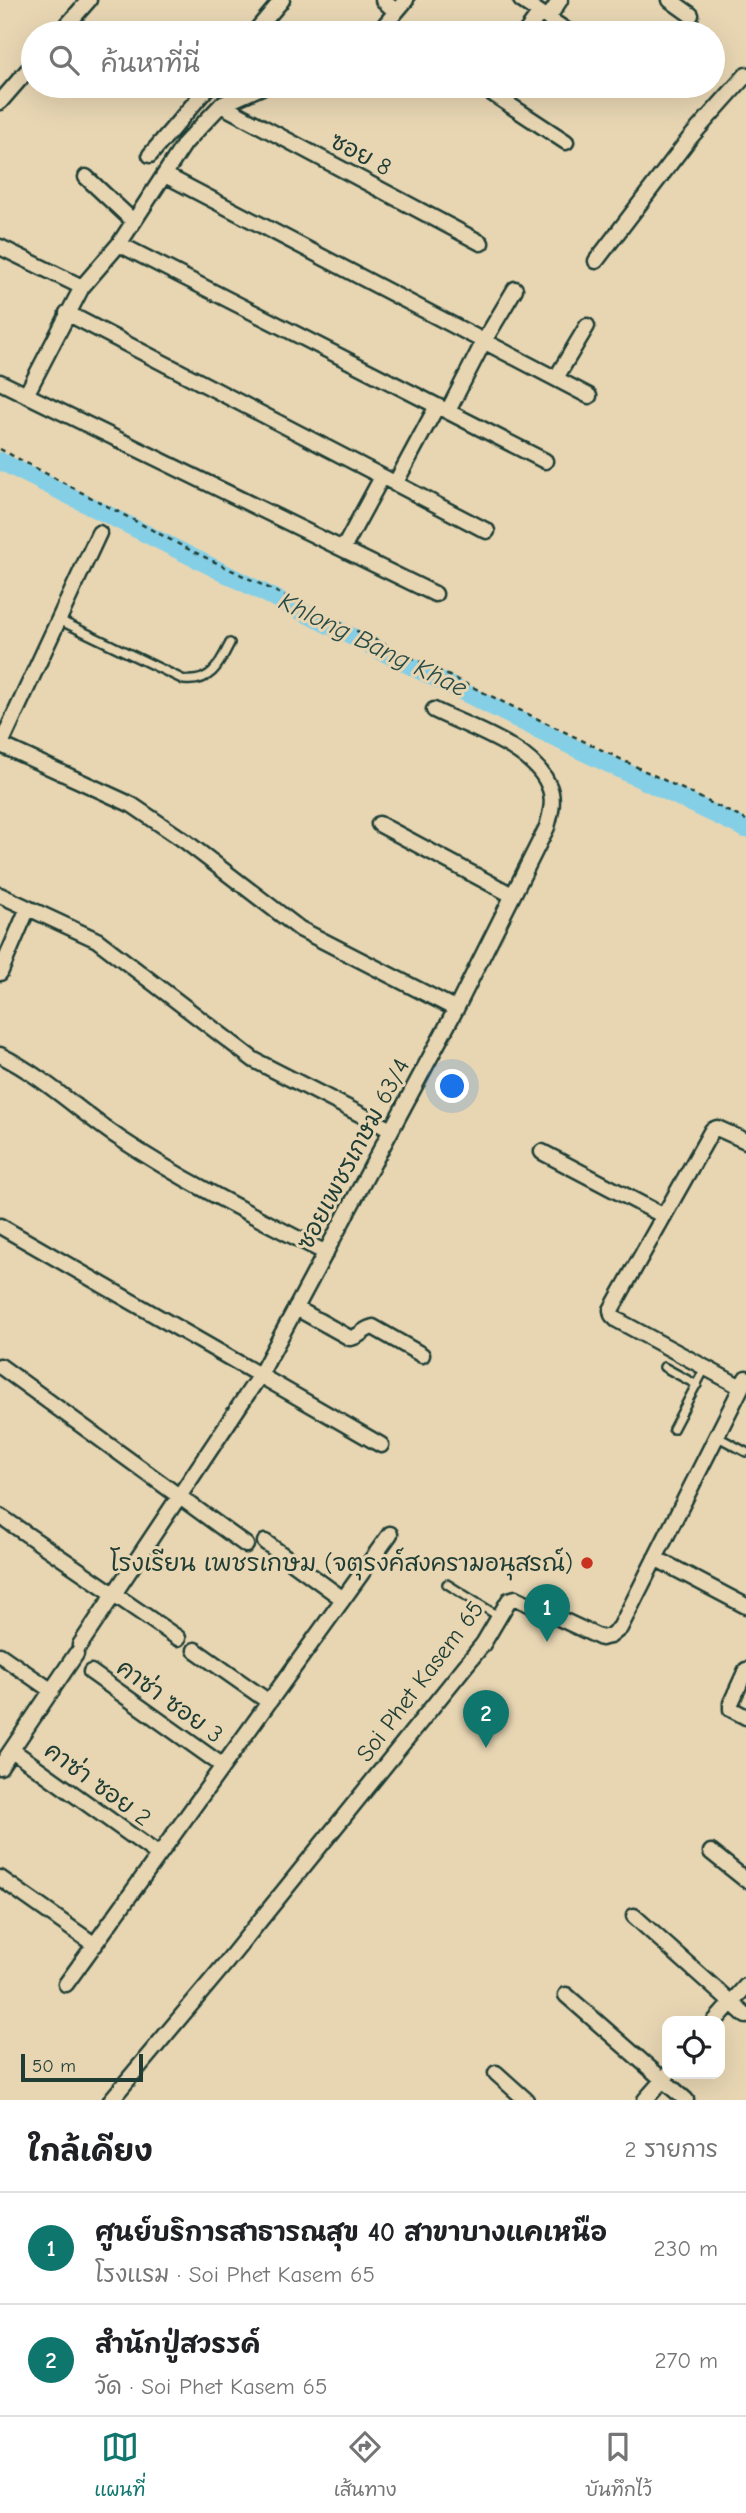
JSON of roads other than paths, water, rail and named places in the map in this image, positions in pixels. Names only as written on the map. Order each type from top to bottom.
[{"type":"street","points":[[71,21],[89,0]]},
{"type":"street","points":[[264,21],[282,0]]},
{"type":"street","points":[[383,0],[396,12]]},
{"type":"street","points":[[390,21],[406,0]]},
{"type":"street","points":[[521,0],[552,21]]},
{"type":"street","points":[[538,21],[560,0]]},
{"type":"street","points":[[670,0],[691,15]]},
{"type":"street","points":[[596,261],[689,139],[746,75]]},
{"type":"street","points":[[0,102],[21,78]]},
{"type":"street","points":[[150,155],[199,98]]},
{"type":"street","points":[[26,395],[82,287],[120,244],[186,143],[221,105],[237,98]]},
{"type":"street","points":[[502,98],[566,142]]},
{"type":"street","name":"ซอย 8","points":[[221,105],[481,243]]},
{"type":"street","points":[[165,175],[589,396]]},
{"type":"street","points":[[86,177],[133,221]]},
{"type":"street","points":[[120,244],[545,461]]},
{"type":"street","points":[[1,249],[82,287]]},
{"type":"street","points":[[342,549],[442,408],[515,289]]},
{"type":"street","points":[[67,313],[487,531]]},
{"type":"street","points":[[556,378],[587,326]]},
{"type":"street","points":[[0,382],[435,594]]},
{"type":"street","points":[[99,533],[0,746],[132,805],[185,841],[300,929],[456,1009]]},
{"type":"street","name":"ซอยเพชรเกษม 63/4","points":[[0,1767],[260,1375],[456,1009],[547,827],[552,808],[549,784],[533,764],[516,750],[434,710]]},
{"type":"street","points":[[379,824],[512,895]]},
{"type":"street","points":[[0,895],[97,940],[254,1060],[391,1130]]},
{"type":"street","points":[[0,973],[28,908]]},
{"type":"street","points":[[0,1055],[38,1077],[116,1136],[181,1178],[326,1253]]},
{"type":"street","points":[[743,1383],[705,1368],[617,1320],[611,1310],[712,1130],[717,1128],[746,1141]]},
{"type":"street","points":[[542,1152],[664,1216]]},
{"type":"street","points":[[0,1226],[381,1446]]},
{"type":"street","points":[[296,1308],[350,1338],[357,1338],[367,1328],[373,1327],[422,1355]]},
{"type":"street","points":[[0,1366],[246,1545]]},
{"type":"street","name":"Soi Phet Kasem 65","points":[[111,2100],[225,1964],[475,1654],[509,1600],[516,1598],[601,1638],[610,1636],[620,1628],[743,1383]]},
{"type":"street","points":[[0,1516],[178,1639]]},
{"type":"street","points":[[66,1984],[390,1534]]},
{"type":"street","points":[[265,1542],[343,1599]]},
{"type":"street","points":[[655,1558],[746,1606]]},
{"type":"street","points":[[195,1650],[269,1702]]},
{"type":"street","points":[[0,1655],[52,1691]]},
{"type":"street","points":[[746,1670],[731,1703],[731,1709],[746,1717]]},
{"type":"street","name":"คาซ่า ซอย 3","points":[[91,1672],[223,1766]]},
{"type":"street","name":"คาซ่า ซอย 2","points":[[12,1750],[159,1855]]},
{"type":"street","points":[[711,1852],[746,1880]]},
{"type":"street","points":[[0,1878],[94,1945]]},
{"type":"street","points":[[634,1916],[746,2016]]},
{"type":"street","points":[[719,2016],[746,1986]]},
{"type":"street","points":[[566,1996],[662,2073]]},
{"type":"street","points":[[496,2073],[526,2100]]},
{"type":"street","points":[[645,2100],[663,2079]]},
{"type":"street","points":[[669,2079],[687,2100]]},
{"type":"lane","points":[[58,620],[184,680],[193,681],[209,676],[218,666],[230,643]]},
{"type":"lane","points":[[664,1367],[696,1385]]},
{"type":"lane","points":[[673,1429],[705,1368]]},
{"type":"lane","points":[[716,1436],[746,1452]]},
{"type":"lane","points":[[447,1584],[499,1617]]},
{"type":"waterway","name":"Khlong Bang Khae","points":[[0,461],[571,746],[746,829]]},
{"type":"place","name":"โรงเรียน เพชรเกษม (จตุรงค์สงครามอนุสรณ์)","points":[[587,1563]]},
{"type":"place","name":"ศูนย์บริการสาธารณสุข 40 สาขาบางแคเหนือ","points":[[547,1642]]},
{"type":"place","name":"สำนักปู่สวรรค์","points":[[486,1748]]}]
